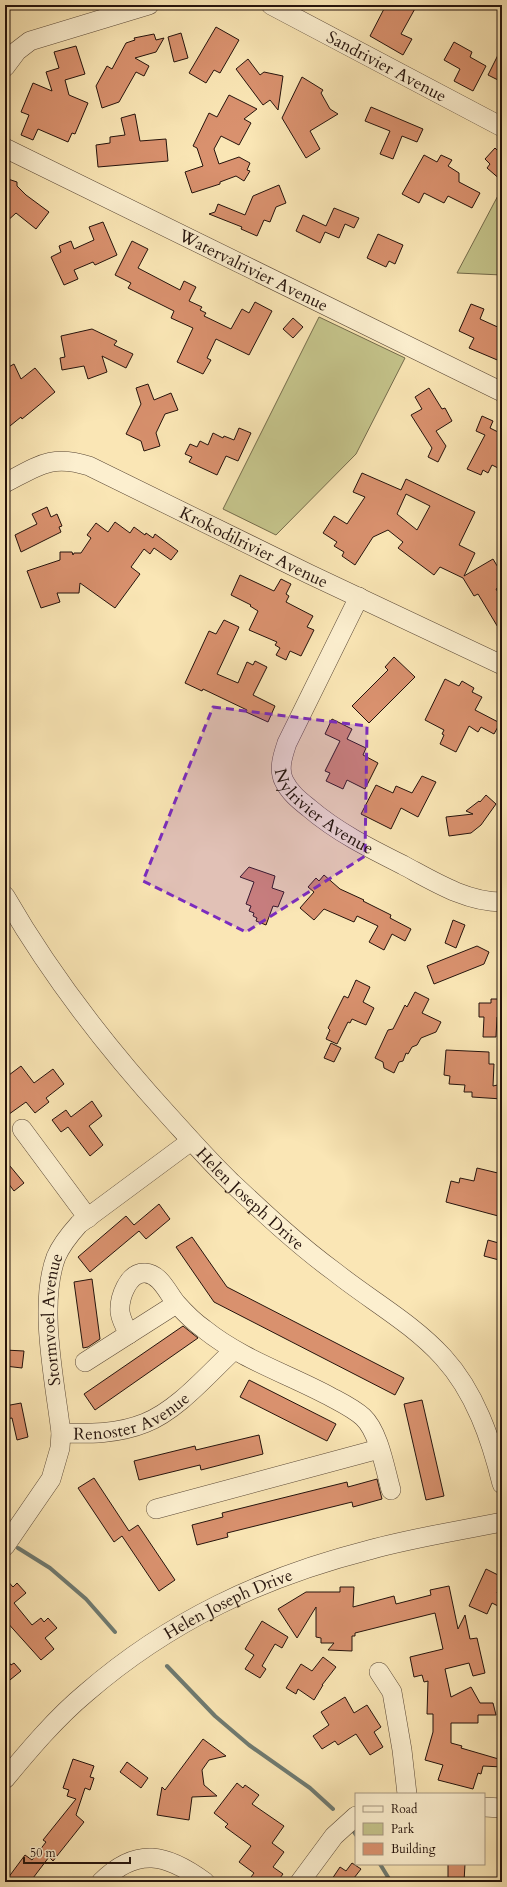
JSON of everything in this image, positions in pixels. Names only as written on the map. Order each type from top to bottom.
[{"type":"street","points":[[5,67],[17,51],[30,41],[149,5]]},
{"type":"street","name":"Sandrivier Avenue","points":[[271,5],[502,127]]},
{"type":"street","name":"Watervalrivier Avenue","points":[[5,148],[502,392]]},
{"type":"street","name":"Krokodilrivier Avenue","points":[[5,483],[37,466],[63,460],[75,462],[104,472],[359,597],[502,665]]},
{"type":"street","name":"Nylrivier Avenue","points":[[359,597],[287,743],[281,763],[283,780],[292,793],[326,822],[345,835],[454,890],[477,898],[502,902]]},
{"type":"street","name":"Helen Joseph Drive","points":[[5,896],[26,932],[63,987],[137,1081],[191,1141],[230,1181],[333,1272],[385,1308],[426,1340],[443,1357],[460,1380],[478,1413],[496,1459],[502,1484]]},
{"type":"street","points":[[22,1128],[88,1218]]},
{"type":"street","name":"Stormvoel Avenue","points":[[5,1546],[51,1478],[60,1448],[61,1433],[49,1331],[48,1302],[50,1274],[57,1255],[66,1240],[79,1224],[191,1141]]},
{"type":"street","points":[[129,1334],[120,1313],[120,1301],[124,1289],[132,1279],[139,1274],[146,1273],[161,1282],[176,1304],[203,1329],[234,1350],[306,1384],[363,1417],[372,1428],[391,1490]]},
{"type":"street","points":[[85,1362],[176,1304]]},
{"type":"street","name":"Renoster Avenue","points":[[61,1433],[92,1434],[112,1432],[146,1423],[167,1411],[234,1350]]},
{"type":"street","points":[[156,1509],[379,1449]]},
{"type":"street","name":"Helen Joseph Drive","points":[[5,1779],[41,1737],[84,1694],[126,1659],[184,1622],[250,1589],[315,1566],[370,1550],[502,1522]]},
{"type":"street","points":[[379,1672],[392,1692],[402,1750],[407,1793]]},
{"type":"street","points":[[485,1807],[502,1808]]},
{"type":"street","points":[[300,1882],[334,1836],[355,1817]]},
{"type":"street","points":[[101,1882],[113,1870],[123,1864],[136,1860],[152,1858],[176,1863],[205,1882]]},
{"type":"highlighted area","points":[[213,707],[367,726],[365,856],[246,932],[143,881]]},
{"type":"green space","points":[[502,188],[502,275],[457,273]]},
{"type":"green space","points":[[319,317],[405,358],[356,454],[276,535],[223,509]]},
{"type":"building","points":[[386,5],[417,5],[401,34],[412,39],[403,55],[370,36]]},
{"type":"building","points":[[216,27],[239,40],[220,73],[214,70],[206,83],[189,73]]},
{"type":"building","points":[[181,33],[188,58],[174,62],[168,37]]},
{"type":"building","points":[[154,34],[156,40],[164,38],[156,52],[135,58],[149,66],[144,76],[136,72],[119,102],[102,108],[96,86],[107,66],[112,69],[126,43],[135,40],[134,38]]},
{"type":"building","points":[[454,42],[472,52],[470,57],[486,66],[473,91],[454,81],[460,69],[444,60]]},
{"type":"building","points":[[76,46],[85,74],[65,80],[69,95],[88,103],[75,134],[72,133],[68,142],[38,129],[33,140],[21,135],[29,115],[21,112],[33,83],[52,91],[46,72],[59,68],[54,52]]},
{"type":"building","points":[[502,47],[502,82],[488,75]]},
{"type":"building","points":[[248,59],[260,75],[264,72],[283,76],[278,110],[270,100],[263,105],[236,69]]},
{"type":"building","points":[[302,77],[323,90],[321,93],[330,109],[338,114],[310,131],[320,149],[306,158],[282,118]]},
{"type":"building","points":[[229,95],[257,109],[244,119],[251,123],[239,145],[221,136],[214,149],[219,164],[239,157],[250,163],[247,170],[250,171],[244,181],[236,176],[220,182],[220,184],[192,193],[185,172],[203,166],[197,148],[193,146],[209,113],[217,117]]},
{"type":"building","points":[[371,107],[423,129],[417,142],[402,136],[393,159],[380,154],[390,131],[365,121]]},
{"type":"building","points":[[135,114],[140,141],[166,139],[168,161],[98,167],[96,145],[110,143],[110,137],[125,135],[121,118]]},
{"type":"building","points":[[495,148],[500,153],[502,150],[502,181],[487,168],[490,164],[485,159]]},
{"type":"building","points":[[424,155],[437,162],[441,155],[452,160],[448,166],[459,173],[459,182],[480,193],[472,208],[448,196],[444,203],[424,193],[419,203],[402,194]]},
{"type":"building","points":[[5,178],[17,182],[17,186],[26,195],[49,212],[36,229],[16,213],[5,223]]},
{"type":"building","points":[[279,185],[286,203],[276,207],[270,222],[264,220],[257,236],[241,229],[242,227],[209,214],[215,212],[218,204],[245,215],[253,196]]},
{"type":"building","points":[[334,208],[359,218],[354,228],[345,224],[339,238],[325,232],[320,243],[296,231],[303,215],[326,226]]},
{"type":"building","points":[[103,222],[117,255],[95,265],[93,262],[74,270],[78,279],[64,285],[51,257],[61,252],[59,246],[71,241],[74,249],[94,240],[89,227]]},
{"type":"building","points":[[378,234],[403,245],[395,264],[389,261],[386,267],[367,258]]},
{"type":"building","points":[[132,241],[148,249],[138,268],[180,290],[184,281],[196,287],[189,301],[202,307],[200,310],[206,313],[204,316],[231,329],[242,309],[249,313],[255,302],[272,311],[249,355],[216,339],[207,358],[211,360],[203,374],[177,362],[193,328],[171,318],[174,311],[128,288],[131,283],[115,275]]},
{"type":"building","points":[[471,304],[484,309],[480,319],[502,329],[502,362],[469,348],[474,338],[459,331]]},
{"type":"building","points":[[293,318],[303,327],[293,338],[283,329]]},
{"type":"building","points":[[92,329],[117,341],[114,345],[133,354],[126,368],[102,356],[107,372],[88,379],[84,366],[62,370],[60,358],[65,357],[61,336]]},
{"type":"building","points":[[14,364],[21,379],[35,368],[55,392],[22,419],[21,417],[5,430],[5,369]]},
{"type":"building","points":[[148,384],[154,400],[171,393],[178,410],[165,414],[156,433],[160,446],[144,451],[141,441],[126,434],[141,404],[136,388]]},
{"type":"building","points":[[429,388],[442,409],[445,408],[452,421],[436,431],[446,446],[438,462],[428,457],[432,448],[411,415],[422,409],[415,397]]},
{"type":"building","points":[[482,416],[493,421],[490,428],[502,434],[502,470],[492,465],[488,473],[483,470],[481,475],[467,469],[485,435],[476,431]]},
{"type":"building","points":[[239,428],[251,433],[238,461],[226,456],[217,475],[189,462],[192,457],[185,454],[190,444],[197,447],[200,441],[208,445],[213,433],[223,438],[224,436],[234,440]]},
{"type":"building","points":[[362,473],[401,490],[406,479],[475,512],[459,545],[475,553],[464,576],[493,559],[502,574],[502,585],[496,589],[502,599],[502,634],[478,594],[474,596],[463,578],[440,567],[434,575],[398,548],[403,542],[388,530],[373,537],[355,565],[342,556],[344,552],[334,546],[337,542],[323,533],[334,516],[347,524],[365,497],[353,492]],"holes":[[[406,494],[430,506],[417,530],[397,514]]]},
{"type":"building","points":[[47,507],[51,517],[57,514],[62,526],[59,527],[61,532],[21,552],[15,535],[37,524],[32,514]]},
{"type":"building","points":[[115,522],[130,533],[134,527],[145,535],[146,533],[153,538],[155,534],[178,551],[171,560],[154,548],[150,554],[144,549],[131,567],[140,574],[115,608],[80,583],[79,593],[57,593],[60,602],[41,608],[27,571],[60,560],[60,552],[72,552],[73,555],[74,553],[81,553],[91,538],[87,535],[96,523],[108,532]]},
{"type":"building","points":[[240,575],[274,591],[281,579],[291,584],[286,594],[289,596],[286,602],[313,616],[307,627],[314,630],[301,656],[290,651],[286,660],[276,655],[280,648],[275,645],[277,642],[249,630],[258,611],[250,606],[251,605],[231,595]]},
{"type":"building","points":[[224,620],[239,627],[217,674],[238,683],[247,662],[253,665],[255,661],[267,667],[253,695],[275,706],[268,722],[203,689],[202,691],[185,683],[209,631],[216,634]]},
{"type":"building","points":[[394,657],[415,677],[369,723],[352,706],[388,670],[385,667]]},
{"type":"building","points":[[445,679],[459,686],[462,681],[474,688],[472,692],[482,697],[475,710],[500,723],[494,734],[481,727],[478,732],[469,726],[456,752],[440,744],[444,735],[442,734],[444,730],[425,720]]},
{"type":"building","points":[[332,719],[352,729],[347,739],[366,748],[363,755],[378,763],[365,789],[347,780],[343,789],[326,781],[330,773],[325,771],[340,741],[325,734]]},
{"type":"building","points":[[422,776],[436,782],[418,817],[401,808],[391,829],[361,814],[376,785],[393,793],[396,786],[412,793]]},
{"type":"building","points":[[486,795],[496,804],[481,825],[471,833],[449,836],[446,817],[473,814],[466,811],[479,801],[480,802]]},
{"type":"building","points":[[249,867],[275,876],[272,888],[284,892],[278,907],[273,906],[266,925],[256,921],[257,918],[253,916],[254,913],[249,911],[251,906],[246,904],[254,882],[240,877]]},
{"type":"building","points":[[324,875],[340,889],[391,915],[390,918],[411,929],[405,941],[392,934],[384,950],[369,942],[378,926],[357,916],[354,922],[324,909],[314,920],[300,908],[314,892],[308,887],[316,878],[319,881]]},
{"type":"building","points":[[453,920],[465,925],[456,948],[445,943]]},
{"type":"building","points":[[477,946],[489,952],[484,964],[434,984],[427,966]]},
{"type":"building","points":[[356,980],[370,987],[363,1002],[374,1008],[366,1025],[352,1019],[350,1023],[348,1022],[337,1044],[326,1039],[330,1030],[328,1028],[344,996],[348,998]]},
{"type":"building","points":[[415,992],[429,999],[422,1013],[441,1022],[436,1032],[421,1038],[417,1045],[412,1047],[408,1054],[406,1053],[403,1061],[399,1062],[394,1073],[384,1068],[383,1062],[375,1058],[388,1030],[393,1029],[405,1005],[407,1007]]},
{"type":"building","points":[[491,999],[502,999],[502,1017],[497,1017],[496,1037],[483,1037],[484,1017],[479,1017],[479,1003],[491,1003]]},
{"type":"building","points":[[331,1043],[341,1048],[334,1062],[324,1058]]},
{"type":"building","points":[[446,1050],[489,1052],[489,1064],[494,1064],[493,1086],[502,1084],[502,1099],[472,1097],[472,1092],[464,1092],[465,1085],[449,1084],[450,1076],[444,1075]]},
{"type":"building","points":[[21,1066],[34,1083],[53,1069],[64,1084],[46,1098],[49,1102],[35,1113],[26,1102],[5,1117],[5,1078]]},
{"type":"building","points":[[92,1101],[102,1116],[89,1126],[103,1145],[90,1156],[68,1127],[61,1132],[52,1120],[66,1110],[71,1117]]},
{"type":"building","points":[[5,1160],[24,1183],[14,1191],[5,1179]]},
{"type":"building","points":[[477,1168],[502,1174],[502,1217],[446,1202],[451,1181],[459,1183],[460,1178],[474,1181]]},
{"type":"building","points":[[159,1204],[170,1219],[146,1239],[139,1231],[90,1272],[78,1257],[126,1216],[134,1225]]},
{"type":"building","points":[[192,1237],[227,1287],[404,1378],[395,1395],[214,1302],[176,1247]]},
{"type":"building","points":[[488,1240],[502,1244],[499,1260],[484,1256]]},
{"type":"building","points":[[92,1279],[100,1339],[88,1347],[83,1348],[74,1282]]},
{"type":"building","points":[[183,1326],[198,1338],[95,1410],[84,1394]]},
{"type":"building","points":[[5,1350],[24,1351],[22,1368],[5,1366]]},
{"type":"building","points":[[249,1380],[336,1424],[327,1441],[240,1397]]},
{"type":"building","points":[[422,1400],[444,1496],[426,1500],[404,1404]]},
{"type":"building","points":[[21,1403],[28,1437],[17,1440],[12,1418],[5,1419],[5,1406]]},
{"type":"building","points":[[259,1435],[263,1454],[201,1470],[200,1465],[139,1480],[134,1461],[195,1446],[196,1450]]},
{"type":"building","points":[[94,1478],[129,1531],[138,1525],[175,1580],[159,1591],[122,1536],[114,1542],[78,1488]]},
{"type":"building","points":[[377,1479],[382,1499],[353,1507],[352,1502],[227,1533],[228,1537],[197,1545],[192,1525],[223,1517],[222,1513],[347,1482],[348,1487]]},
{"type":"building","points":[[486,1569],[502,1577],[502,1582],[497,1593],[502,1595],[502,1608],[492,1603],[487,1614],[469,1606]]},
{"type":"building","points":[[5,1578],[13,1587],[17,1583],[26,1593],[14,1603],[32,1625],[41,1618],[44,1622],[48,1618],[57,1628],[45,1638],[54,1649],[41,1660],[5,1620]]},
{"type":"building","points":[[449,1586],[458,1629],[465,1615],[470,1639],[477,1638],[485,1673],[473,1676],[469,1663],[445,1669],[451,1697],[471,1687],[480,1703],[493,1703],[496,1715],[478,1715],[478,1723],[451,1723],[451,1743],[462,1746],[461,1748],[502,1760],[502,1767],[483,1766],[481,1774],[478,1773],[473,1789],[438,1780],[443,1765],[425,1760],[433,1732],[433,1714],[427,1714],[428,1681],[424,1682],[422,1675],[414,1677],[410,1657],[443,1649],[435,1613],[355,1633],[355,1636],[352,1636],[352,1651],[328,1650],[334,1643],[321,1643],[321,1638],[316,1637],[316,1607],[297,1638],[278,1609],[306,1592],[340,1592],[340,1587],[354,1587],[353,1607],[394,1596],[396,1604],[431,1595],[430,1590]]},
{"type":"building","points":[[262,1621],[288,1637],[282,1648],[275,1644],[262,1666],[266,1669],[260,1678],[245,1669],[254,1655],[245,1649]]},
{"type":"building","points":[[5,1657],[11,1665],[14,1663],[21,1671],[5,1684]]},
{"type":"building","points":[[323,1657],[336,1667],[322,1685],[314,1700],[298,1689],[296,1694],[286,1688],[301,1664],[312,1671]]},
{"type":"building","points":[[345,1697],[354,1713],[367,1705],[381,1727],[374,1732],[383,1747],[370,1755],[356,1734],[338,1745],[335,1741],[322,1749],[313,1736],[329,1725],[321,1712]]},
{"type":"building","points":[[203,1739],[226,1756],[209,1760],[202,1770],[204,1785],[217,1796],[192,1797],[189,1820],[157,1815],[162,1787],[165,1790]]},
{"type":"building","points":[[73,1759],[94,1766],[90,1777],[94,1778],[90,1790],[85,1788],[76,1815],[84,1822],[53,1861],[49,1857],[30,1882],[5,1882],[25,1855],[32,1860],[46,1842],[43,1840],[76,1799],[67,1796],[69,1790],[63,1788]]},
{"type":"building","points":[[127,1762],[148,1778],[141,1788],[120,1772]]},
{"type":"building","points":[[237,1783],[243,1788],[245,1785],[259,1795],[252,1804],[284,1826],[272,1843],[284,1852],[273,1867],[283,1874],[277,1882],[258,1882],[251,1877],[254,1873],[239,1862],[251,1846],[225,1827],[228,1824],[214,1813]]},
{"type":"building","points":[[352,1863],[361,1869],[354,1878],[360,1882],[330,1882],[340,1867],[346,1871]]},
{"type":"building","points":[[448,1865],[465,1865],[464,1882],[448,1882]]},
{"type":"waterway","points":[[18,1548],[50,1568],[86,1599],[115,1632]]},
{"type":"waterway","points":[[167,1666],[215,1716],[249,1745],[310,1788],[333,1809]]},
{"type":"waterway","points":[[381,1865],[391,1882]]}]
